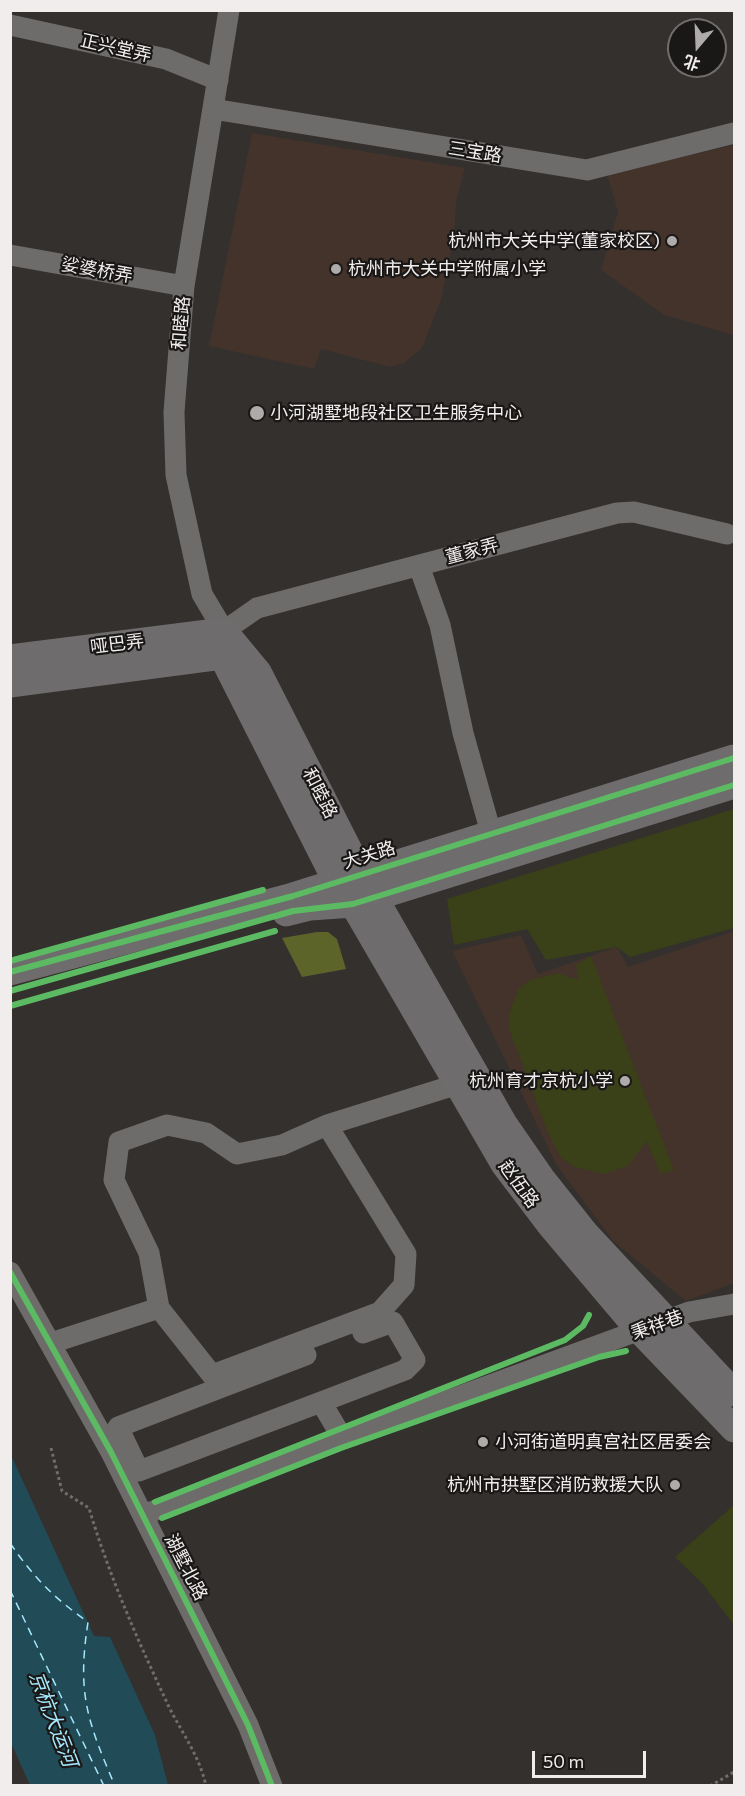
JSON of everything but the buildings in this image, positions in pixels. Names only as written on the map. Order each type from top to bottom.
[{"type":"main road","name":"哑巴弄","points":[[10,658],[223,643]]},
{"type":"main road","name":"哑巴弄","points":[[10,684],[223,643]]},
{"type":"main road","name":"和睦路","points":[[223,643],[258,672],[348,878],[363,900]]},
{"type":"main road","name":"大关路","points":[[10,991],[270,910],[348,878],[735,758]]},
{"type":"main road","name":"大关路","points":[[10,972],[270,910],[363,900],[735,785]]},
{"type":"main road","name":"赵伍路","points":[[363,900],[458,1084],[504,1164],[551,1226],[639,1330],[735,1429]]},
{"type":"main road","name":"赵伍路","points":[[363,900],[542,1179],[585,1233],[735,1393]]},
{"type":"street","name":"和睦路","points":[[223,643],[202,594],[176,475],[174,412],[184,286],[229,10]]},
{"type":"street","name":"正兴堂弄","points":[[10,25],[166,59],[218,80]]},
{"type":"street","name":"三宝路","points":[[213,109],[587,170],[735,133]]},
{"type":"street","name":"娑婆桥弄","points":[[10,255],[184,286]]},
{"type":"street","name":"董家弄","points":[[223,643],[257,608],[617,513],[634,512],[727,534]]},
{"type":"street","points":[[419,566],[440,625],[463,733],[491,833]]},
{"type":"street","points":[[327,1125],[406,1254],[404,1285],[380,1312],[212,1375],[159,1308],[149,1253],[114,1180],[119,1142],[167,1125],[206,1133],[237,1154],[282,1145],[327,1125],[458,1084]]},
{"type":"street","name":"湖墅北路","points":[[10,1272],[111,1452],[248,1725],[272,1785]]},
{"type":"street","name":"秉祥巷","points":[[143,1515],[343,1438],[689,1312],[735,1304]]},
{"type":"street","points":[[51,1343],[159,1308]]},
{"type":"street","points":[[393,1322],[414,1360],[405,1370],[321,1402],[139,1471],[118,1427],[393,1322]]},
{"type":"street","points":[[321,1402],[343,1438]]},
{"type":"path","points":[[51,1448],[62,1491],[89,1508],[105,1561],[170,1708],[204,1772],[207,1785]]},
{"type":"path","points":[[710,1785],[735,1772]]},
{"type":"shaded area","name":"杭州市大关中学附属小学","points":[[252,133],[465,168],[456,202],[454,238],[441,300],[422,348],[404,363],[390,367],[321,349],[314,369],[209,346]]},
{"type":"shaded area","name":"杭州市大关中学(董家校区)","points":[[734,145],[734,334],[729,334],[664,315],[601,270],[618,212],[607,174]]},
{"type":"shaded area","name":"杭州育才京杭小学","points":[[734,931],[734,1283],[686,1301],[613,1241],[556,1164],[452,951],[521,935],[538,974],[617,947],[628,967]]},
{"type":"green space","points":[[734,809],[734,928],[630,957],[617,947],[546,960],[527,929],[454,945],[447,899]]},
{"type":"green space","points":[[328,932],[337,939],[346,969],[302,977],[282,938]]},
{"type":"green space","points":[[591,956],[674,1170],[660,1174],[647,1141],[628,1166],[604,1174],[575,1167],[561,1158],[549,1135],[509,1029],[509,1014],[518,990],[528,981],[558,973],[578,980],[576,965]]},
{"type":"green space","points":[[734,1505],[734,1625],[702,1583],[675,1557]]},
{"type":"water","name":"京杭大运河","points":[[11,1455],[94,1636],[110,1637],[155,1735],[168,1785],[30,1785],[11,1743]]},
{"type":"ferry route","points":[[10,1543],[45,1587],[88,1622],[84,1688],[97,1743],[115,1786]]},
{"type":"ferry route","points":[[10,1590],[104,1786]]},
{"type":"cycle path","points":[[10,972],[293,896],[734,758]]},
{"type":"cycle path","points":[[10,991],[293,911],[353,904],[734,785]]},
{"type":"cycle path","points":[[10,961],[263,890]]},
{"type":"cycle path","points":[[10,1006],[275,931]]},
{"type":"cycle path","points":[[10,1272],[111,1452],[248,1725],[272,1786]]},
{"type":"cycle path","points":[[155,1502],[565,1340],[583,1326],[589,1315]]},
{"type":"cycle path","points":[[162,1518],[341,1448],[599,1357],[626,1351]]},
{"type":"place","name":"杭州市大关中学(董家校区)","points":[[672,241]]},
{"type":"place","name":"杭州市大关中学附属小学","points":[[336,269]]},
{"type":"place","name":"小河湖墅地段社区卫生服务中心","points":[[257,413]]},
{"type":"place","name":"杭州育才京杭小学","points":[[625,1081]]},
{"type":"place","name":"小河街道明真宫社区居委会","points":[[483,1442]]},
{"type":"place","name":"杭州市拱墅区消防救援大队","points":[[675,1485]]}]
